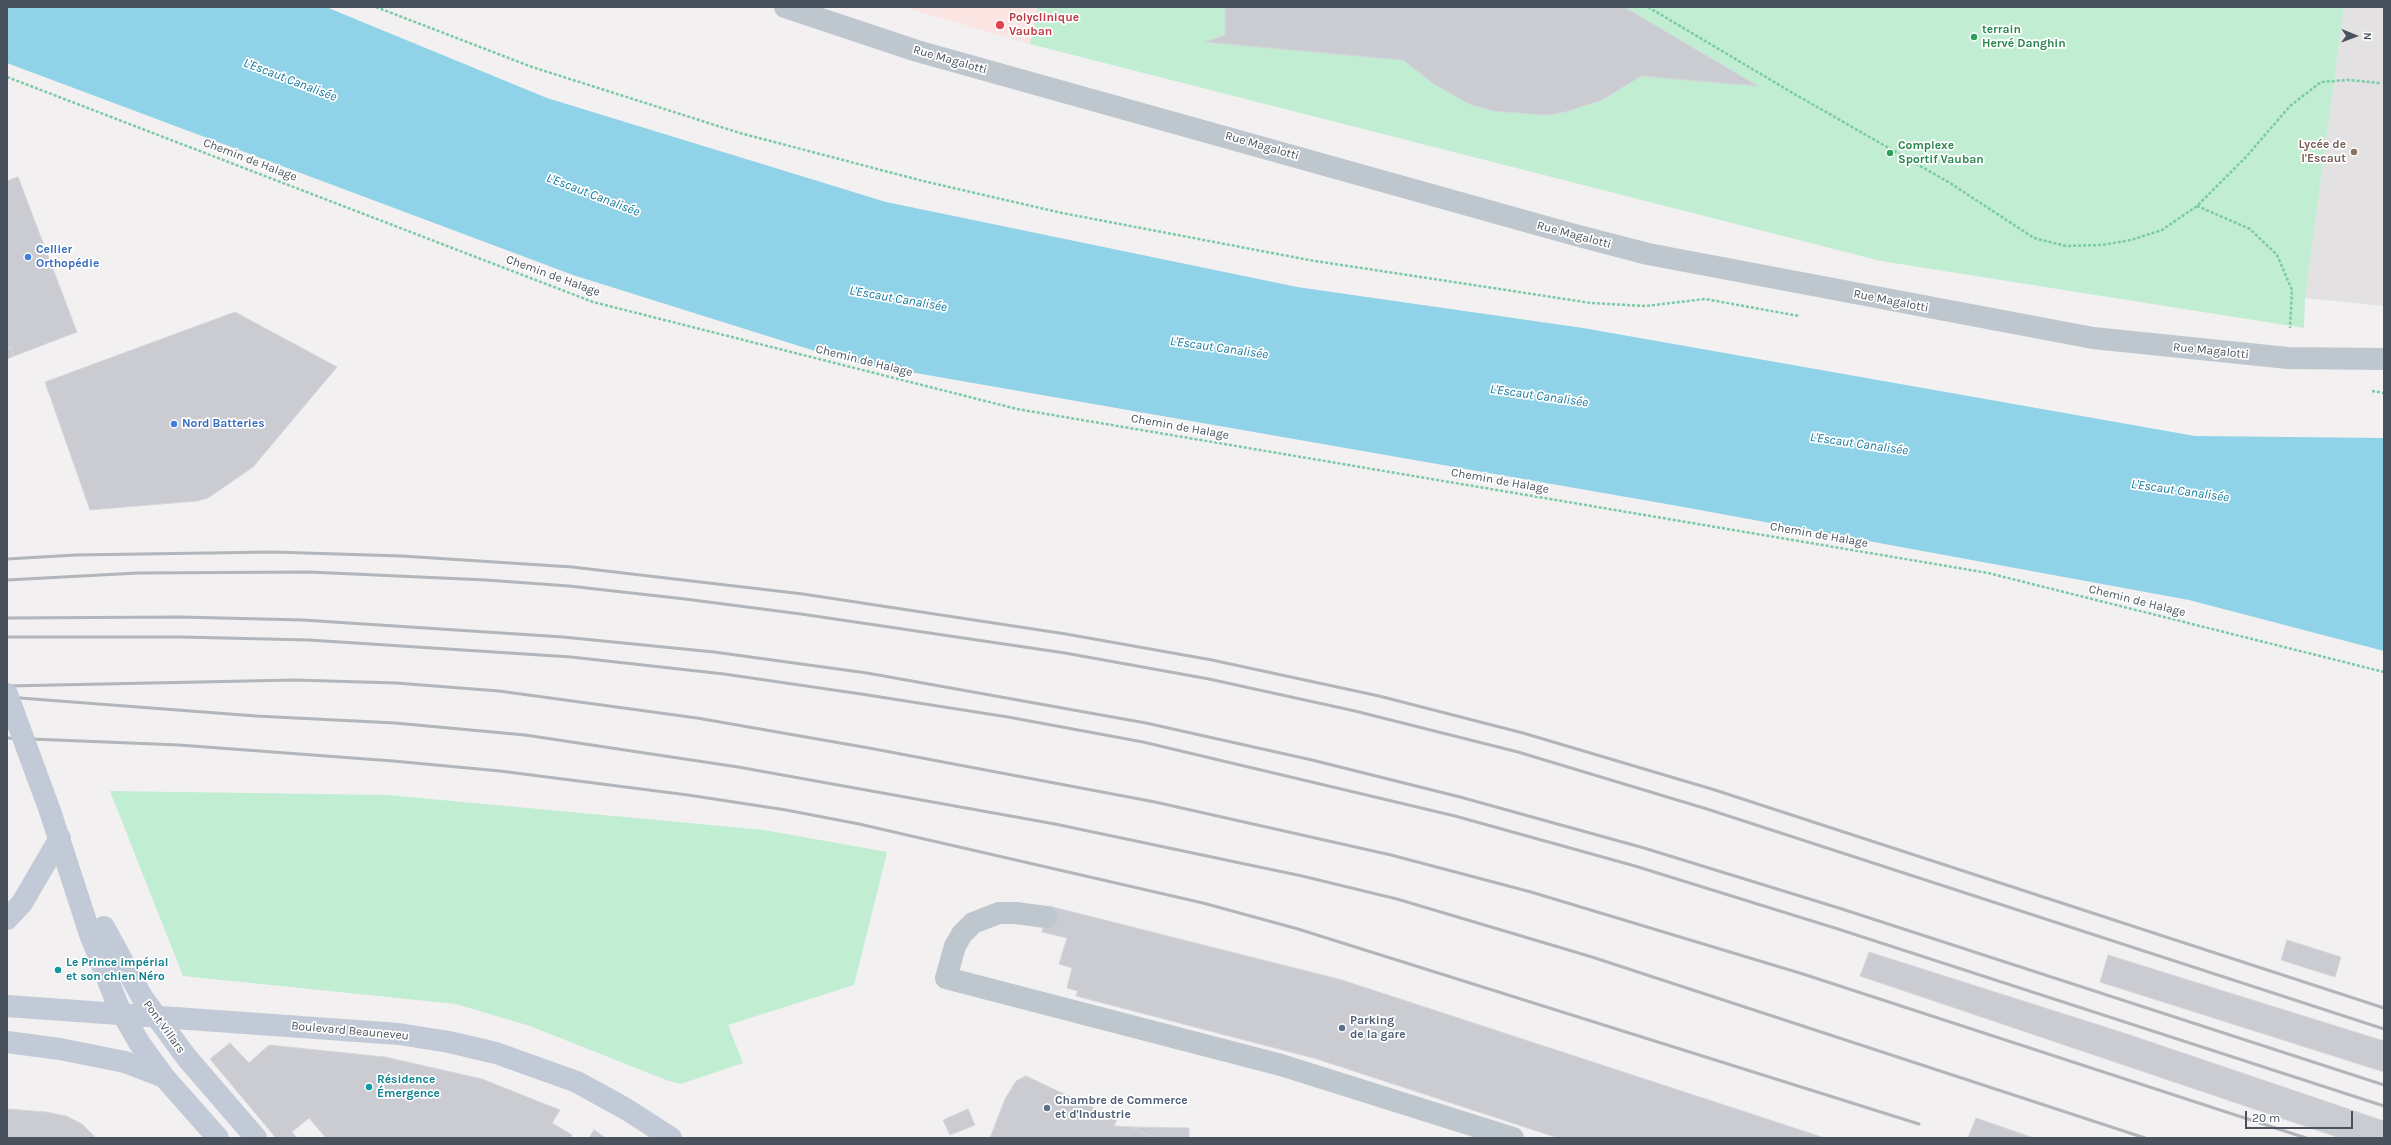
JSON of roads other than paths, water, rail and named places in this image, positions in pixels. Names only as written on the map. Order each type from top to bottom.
[{"type":"main road","name":"Pont Villars","points":[[7,694],[60,838],[97,931],[118,1006],[140,1044],[164,1077],[218,1138]]},
{"type":"main road","points":[[7,919],[22,903],[60,838]]},
{"type":"main road","name":"Pont Villars","points":[[97,931],[142,997],[187,1058],[256,1138]]},
{"type":"main road","name":"Boulevard Beauneveu","points":[[7,1006],[399,1034],[449,1042],[496,1053],[576,1082],[626,1109],[671,1138]]},
{"type":"main road","points":[[7,1042],[60,1049],[125,1062],[164,1077]]},
{"type":"street","name":"Rue Magalotti","points":[[785,7],[917,51],[1648,254],[2050,331],[2132,343],[2288,358],[2384,359]]},
{"type":"street","points":[[1046,917],[1016,913],[999,913],[973,924],[962,934],[955,946],[946,978],[1282,1065],[1513,1138]]},
{"type":"water","name":"L'Escaut Canalisée","points":[[7,7],[326,7],[547,98],[886,202],[1297,287],[1583,328],[2195,436],[2384,438],[2384,651],[2189,600],[1678,506],[847,361],[573,275],[7,63]]},
{"type":"railway","points":[[7,559],[76,555],[273,552],[402,556],[572,567],[803,594],[1066,634],[1212,660],[1379,696],[1523,733],[1715,790],[2384,1008]]},
{"type":"railway","points":[[7,580],[138,573],[309,572],[486,580],[569,586],[801,614],[1065,653],[1209,679],[1355,711],[1518,752],[1707,809],[2384,1029]]},
{"type":"railway","points":[[7,618],[180,617],[303,620],[563,637],[714,652],[867,673],[1146,723],[1312,760],[1460,797],[1644,848],[1842,909],[2384,1085]]},
{"type":"railway","points":[[7,637],[181,637],[309,640],[571,657],[724,674],[861,694],[1008,717],[1143,742],[1455,816],[1635,866],[1838,929],[2384,1106]]},
{"type":"railway","points":[[7,686],[295,680],[396,683],[499,691],[697,718],[869,748],[1155,802],[1391,855],[1531,892],[1803,974],[2306,1138]]},
{"type":"railway","points":[[7,697],[256,716],[395,723],[525,735],[738,767],[1055,824],[1302,876],[1397,899],[1592,957],[2145,1138]]},
{"type":"railway","points":[[7,738],[179,745],[393,761],[500,771],[688,795],[786,810],[859,824],[1203,903],[1298,929],[1919,1124]]},
{"type":"place","name":"Polyclinique Vauban","points":[[1000,25]]},
{"type":"place","name":"terrain Hervé Danghin","points":[[1974,37]]},
{"type":"place","name":"Lycée de l'Escaut","points":[[2354,152]]},
{"type":"place","name":"Complexe Sportif Vauban","points":[[1890,153]]},
{"type":"place","name":"Cellier Orthopédie","points":[[28,257]]},
{"type":"place","name":"Nord Batteries","points":[[174,424]]},
{"type":"place","name":"Le Prince impérial et son chien Néro","points":[[58,970]]},
{"type":"place","name":"Parking de la gare","points":[[1342,1028]]},
{"type":"place","name":"Résidence Émergence","points":[[369,1087]]},
{"type":"place","name":"Chambre de Commerce et d'Industrie","points":[[1047,1108]]}]
